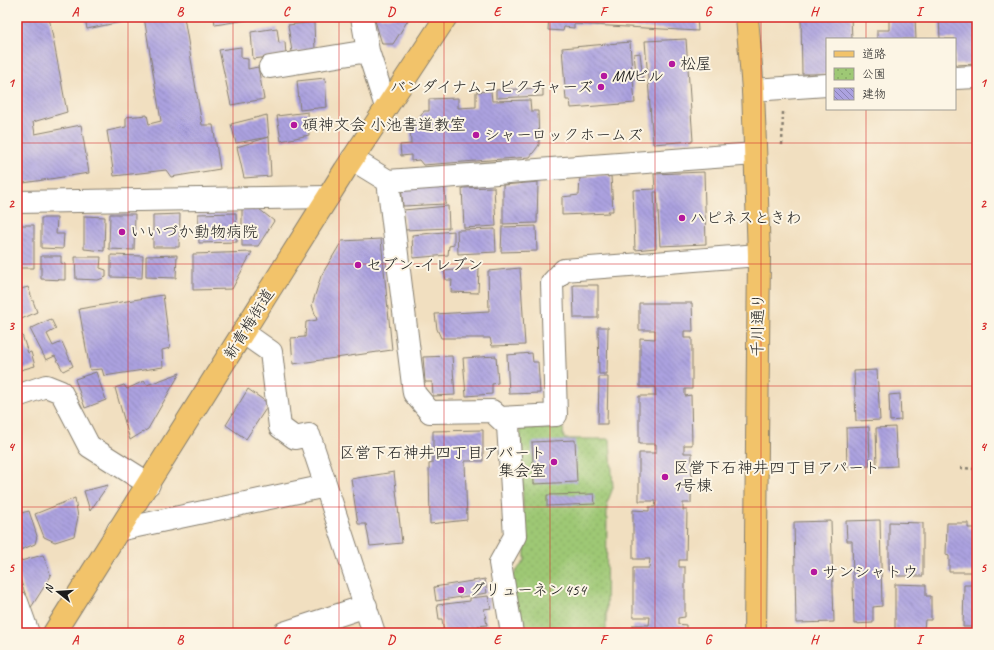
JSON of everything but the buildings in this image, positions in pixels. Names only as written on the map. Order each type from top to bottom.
[{"type":"main road","name":"新青梅街道","points":[[54,633],[352,159],[446,17]]},
{"type":"main road","name":"千川通り","points":[[747,17],[753,90],[759,255],[755,633]]},
{"type":"street","points":[[362,17],[368,52],[386,107]]},
{"type":"street","points":[[270,67],[368,52]]},
{"type":"street","points":[[956,78],[977,77]]},
{"type":"street","points":[[753,90],[826,85]]},
{"type":"street","points":[[352,159],[388,181],[756,154]]},
{"type":"street","points":[[388,181],[414,393],[430,412],[492,411],[508,426],[515,536],[500,563],[512,633]]},
{"type":"street","points":[[17,202],[328,197]]},
{"type":"street","points":[[500,418],[556,415],[552,283],[564,270],[759,255]]},
{"type":"street","points":[[244,333],[271,352],[280,427],[295,438],[309,435],[374,633]]},
{"type":"street","points":[[17,396],[46,386],[61,392],[89,446],[149,484]]},
{"type":"street","points":[[118,530],[326,486]]},
{"type":"street","points":[[17,602],[28,633]]},
{"type":"street","points":[[284,633],[366,606]]},
{"type":"path","points":[[960,468],[977,468]]},
{"type":"green space","points":[[520,428],[563,428],[564,439],[610,439],[613,488],[607,503],[606,633],[519,633],[511,578],[525,560]]},
{"type":"place","name":"松屋","points":[[672,64]]},
{"type":"place","name":"MNビル","points":[[604,76]]},
{"type":"place","name":"バンダイナムコピクチャーズ","points":[[601,87]]},
{"type":"place","name":"碩神文会 小池書道教室","points":[[294,125]]},
{"type":"place","name":"シャーロックホームズ","points":[[476,135]]},
{"type":"place","name":"ハピネスときわ","points":[[682,218]]},
{"type":"place","name":"いいづか動物病院","points":[[122,232]]},
{"type":"place","name":"セブン-イレブン","points":[[358,265]]},
{"type":"place","name":"区営下石神井四丁目アパート 集会室","points":[[554,462]]},
{"type":"place","name":"区営下石神井四丁目アパート 1号棟","points":[[665,477]]},
{"type":"place","name":"サンシャトウ","points":[[814,572]]},
{"type":"place","name":"グリューネン454","points":[[461,590]]}]
